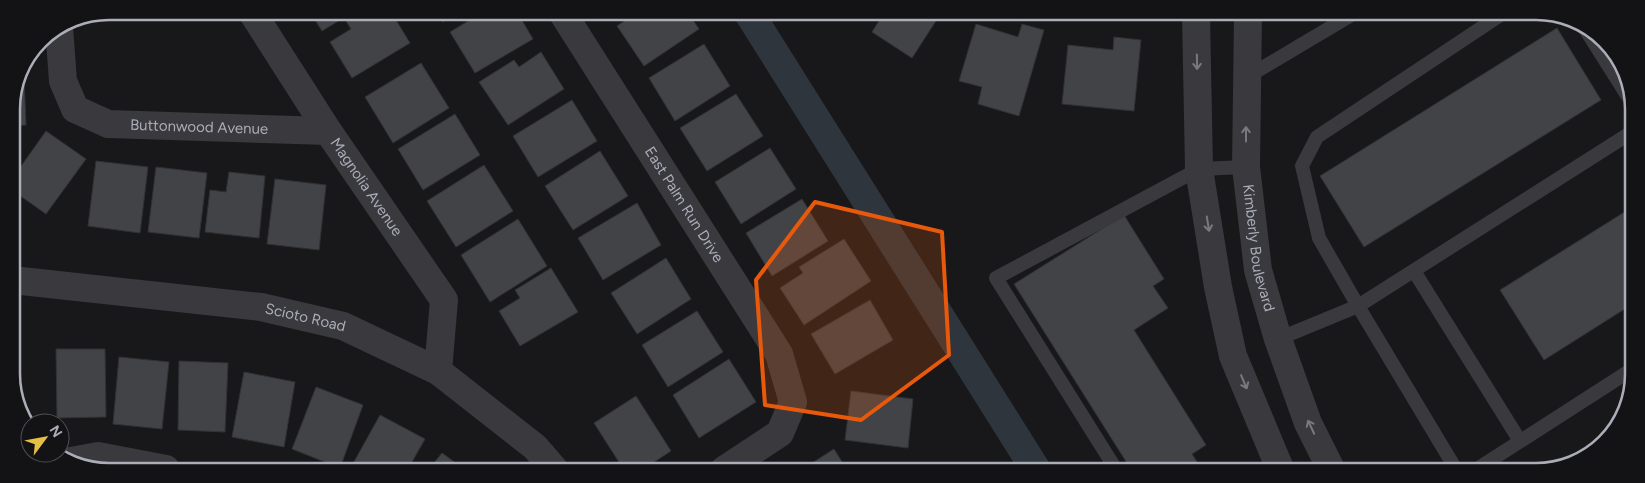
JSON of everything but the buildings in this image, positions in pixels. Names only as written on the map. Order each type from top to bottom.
[{"type":"street","name":"Magnolia Avenue","points":[[257,20],[328,131],[444,300],[438,371]]},
{"type":"street","name":"East Palm Run Drive","points":[[567,20],[779,354],[793,402],[780,433],[735,463]]},
{"type":"street","points":[[1196,20],[1199,169],[1218,287],[1233,356],[1278,463]]},
{"type":"street","name":"Kimberly Boulevard","points":[[1248,20],[1246,167],[1258,270],[1278,339],[1308,423],[1328,463]]},
{"type":"street","name":"Buttonwood Avenue","points":[[60,35],[63,81],[75,109],[108,124],[328,131]]},
{"type":"street","name":"Scioto Road","points":[[20,281],[261,306],[343,326],[438,371],[535,447],[548,463]]},
{"type":"street","points":[[83,459],[98,456],[135,463]]},
{"type":"lane","points":[[1246,77],[1343,20]]},
{"type":"lane","points":[[1452,463],[1319,238],[1302,166],[1317,137],[1493,20]]},
{"type":"lane","points":[[1591,39],[1622,87]]},
{"type":"lane","points":[[1278,339],[1358,306],[1625,136]]},
{"type":"lane","points":[[1112,463],[996,278],[1199,169],[1246,167]]},
{"type":"lane","points":[[1414,270],[1520,441]]},
{"type":"lane","points":[[1486,463],[1625,374]]},
{"type":"highlighted area","points":[[815,202],[942,232],[949,355],[861,420],[765,405],[756,280]]},
{"type":"waterway","points":[[753,20],[1032,463]]}]
